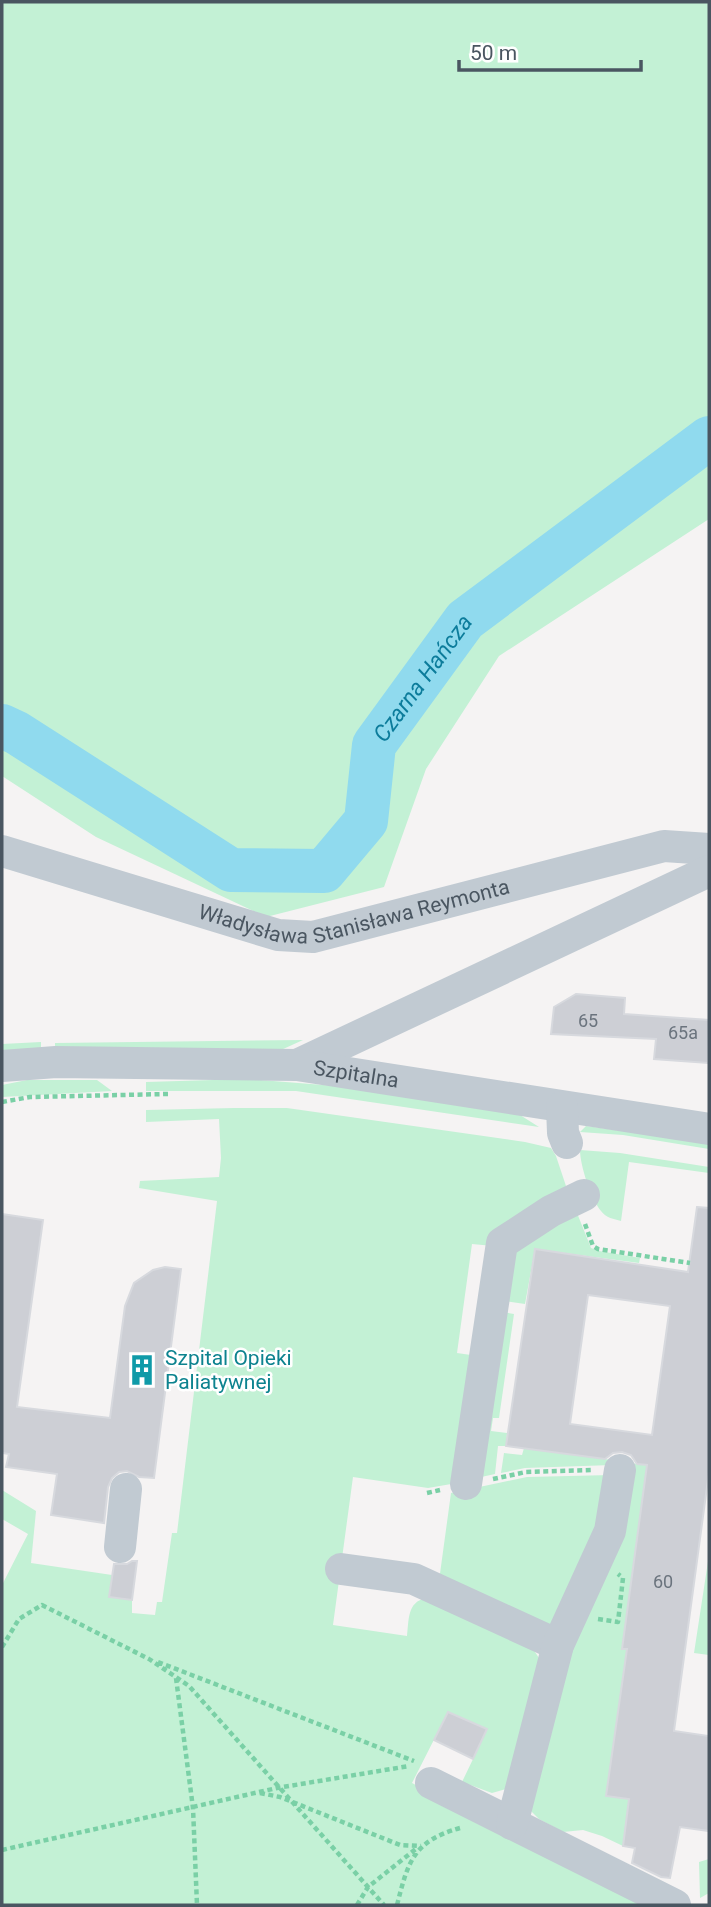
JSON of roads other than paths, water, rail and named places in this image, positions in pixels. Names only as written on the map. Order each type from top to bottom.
[{"type":"street","name":"Władysława Stanisława Reymonta","points":[[2,851],[278,935],[313,936],[664,846],[709,849]]},
{"type":"street","points":[[297,1065],[709,871]]},
{"type":"street","name":"Szpitalna","points":[[2,1066],[56,1062],[297,1065],[709,1129]]},
{"type":"street","points":[[562,1107],[567,1143]]},
{"type":"street","points":[[466,1484],[502,1242],[551,1211],[580,1197]]},
{"type":"street","points":[[512,1824],[558,1645],[610,1531],[620,1470]]},
{"type":"street","points":[[120,1547],[126,1489]]},
{"type":"street","points":[[341,1569],[414,1579],[558,1645]]},
{"type":"street","points":[[431,1783],[675,1905]]},
{"type":"waterway","name":"Czarna Hańcza","points":[[2,726],[231,870],[324,871],[366,821],[374,745],[465,620],[709,438]]},
{"type":"place","name":"Szpital Opieki Paliatywnej","points":[[142,1370]]}]
